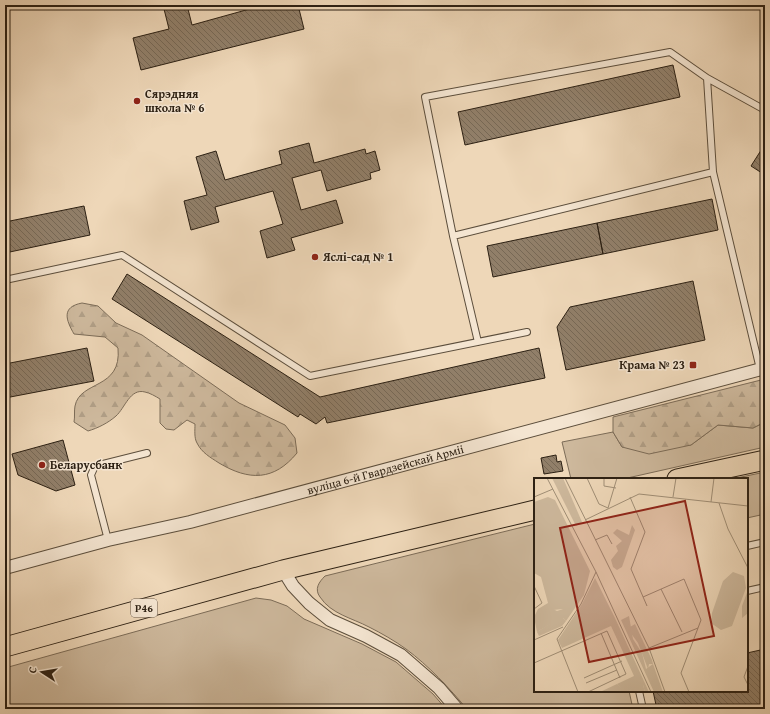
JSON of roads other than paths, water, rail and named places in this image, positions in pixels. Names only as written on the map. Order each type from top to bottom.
[{"type":"main road","points":[[682,478],[765,460]]},
{"type":"main road","name":"Р46","points":[[5,647],[283,570],[534,510]]},
{"type":"street","name":"вуліца 6-й Гвардзейскай Арміі","points":[[5,568],[108,540],[198,520],[763,369]]},
{"type":"street","points":[[283,570],[293,586],[325,615],[401,655],[439,688],[457,709]]},
{"type":"lane","points":[[478,342],[453,236],[425,97],[670,52],[707,78],[765,110]]},
{"type":"lane","points":[[707,78],[714,172],[763,369]]},
{"type":"lane","points":[[453,236],[714,172]]},
{"type":"lane","points":[[5,280],[122,256],[310,376],[527,332]]},
{"type":"lane","points":[[108,540],[91,475],[95,466],[147,453]]},
{"type":"lane","points":[[748,546],[765,542]]},
{"type":"lane","points":[[748,591],[765,587]]},
{"type":"lane","points":[[639,692],[643,709]]},
{"type":"place","name":"Сярэдняя школа № 6","points":[[137,101]]},
{"type":"place","name":"Яслі-сад № 1","points":[[315,257]]},
{"type":"place","name":"Крама № 23","points":[[693,365]]},
{"type":"place","name":"Беларусбанк","points":[[42,465]]}]
